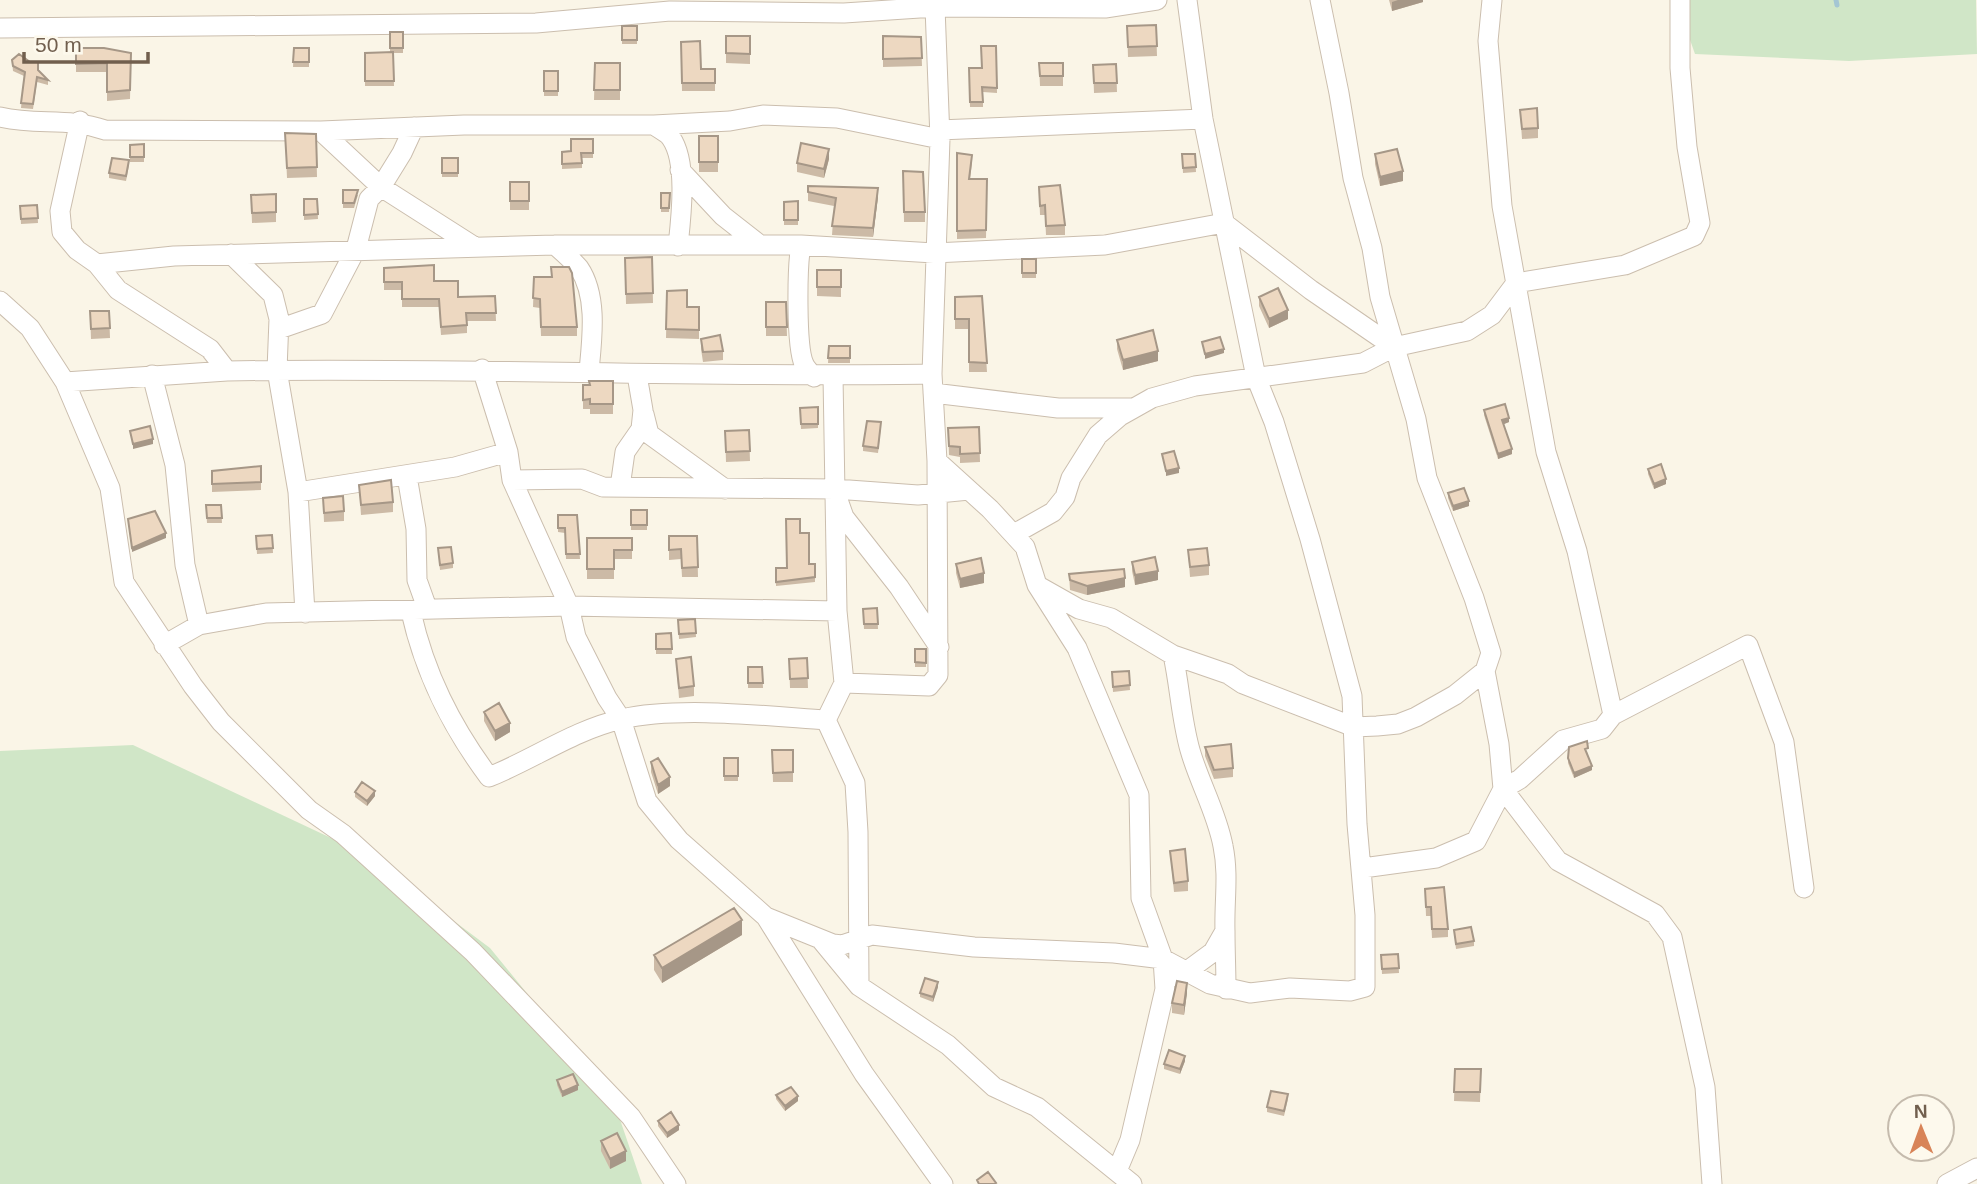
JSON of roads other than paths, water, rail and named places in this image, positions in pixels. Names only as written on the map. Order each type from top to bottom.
[{"type":"street","points":[[0,28],[536,23],[756,6],[1105,8],[1157,0]]},
{"type":"street","points":[[766,917],[842,945],[872,935],[974,947],[1086,951],[1163,959],[1226,989],[1250,993],[1290,988],[1350,991],[1365,987],[1363,868],[1357,824],[1352,696],[1310,539],[1274,422],[1256,377],[1203,119],[1187,0]]},
{"type":"street","points":[[1320,0],[1353,178],[1394,347],[1416,419],[1427,478],[1474,598],[1491,653],[1485,671],[1499,744],[1503,789],[1558,861],[1655,914],[1672,937],[1705,1087],[1713,1184]]},
{"type":"street","points":[[1492,0],[1489,41],[1502,206],[1546,452],[1577,551],[1613,715]]},
{"type":"street","points":[[1014,534],[1053,512],[1065,497],[1071,478],[1098,435],[1152,398],[1195,386],[1363,363],[1394,347],[1466,331],[1492,315],[1516,282],[1625,265],[1694,236],[1700,223],[1687,147],[1680,68],[1680,0]]},
{"type":"street","points":[[844,683],[929,686],[939,676],[937,461],[933,384],[934,253],[939,134],[934,7]]},
{"type":"street","points":[[0,117],[20,122],[80,121],[105,130],[321,131],[414,127],[654,125],[730,121],[763,115],[837,118],[939,134],[1203,119]]},
{"type":"street","points":[[80,121],[60,211],[62,232],[76,250],[97,264],[118,290],[210,349],[227,371]]},
{"type":"street","points":[[654,125],[671,137],[680,170],[682,212],[678,246]]},
{"type":"street","points":[[279,329],[322,314],[356,249],[369,199],[381,187],[414,127]]},
{"type":"street","points":[[321,131],[381,187],[475,247]]},
{"type":"street","points":[[680,170],[723,216],[760,245]]},
{"type":"street","points":[[97,264],[174,256],[555,245],[802,245],[934,253],[1105,245],[1224,223],[1311,290],[1394,347]]},
{"type":"street","points":[[555,245],[577,266],[590,301],[592,337],[589,370]]},
{"type":"street","points":[[802,245],[797,263],[797,297],[803,363],[824,377]]},
{"type":"street","points":[[231,254],[273,295],[279,329],[278,370],[298,492],[305,613]]},
{"type":"street","points":[[0,300],[30,328],[65,382],[110,488],[124,582],[164,645],[221,722],[309,810],[343,834],[473,952],[631,1116],[676,1184]]},
{"type":"street","points":[[482,369],[508,452],[512,480],[569,606],[576,637],[607,698],[621,719],[647,801],[679,840],[766,917],[864,1074],[943,1184]]},
{"type":"street","points":[[65,382],[227,371],[589,370],[637,375],[824,377],[933,384],[1058,408],[1134,408]]},
{"type":"street","points":[[152,375],[175,465],[185,565],[199,625]]},
{"type":"street","points":[[637,375],[649,434],[724,489]]},
{"type":"street","points":[[824,377],[835,489],[837,611],[844,683],[826,720]]},
{"type":"street","points":[[620,487],[625,452],[641,429],[643,410]]},
{"type":"street","points":[[298,492],[455,467],[508,452]]},
{"type":"street","points":[[937,461],[1025,547],[1037,586],[1077,648],[1139,795],[1141,898],[1163,959],[1165,989],[1133,1128],[1116,1171]]},
{"type":"street","points":[[407,476],[416,529],[421,657],[441,704],[489,777],[536,752],[621,719],[653,715],[742,715],[826,720]]},
{"type":"street","points":[[512,480],[582,479],[603,487],[835,489],[937,494],[969,491]]},
{"type":"street","points":[[835,489],[844,517],[899,587],[939,647]]},
{"type":"street","points":[[1037,586],[1079,609],[1111,618],[1173,655],[1228,674],[1242,684],[1354,727],[1398,724],[1416,717],[1454,695],[1485,671]]},
{"type":"street","points":[[164,645],[199,625],[266,613],[569,606],[837,611]]},
{"type":"street","points":[[1363,868],[1436,858],[1476,841],[1503,789],[1520,779],[1563,740],[1602,729],[1613,715],[1748,645],[1784,742],[1804,888]]},
{"type":"street","points":[[1173,655],[1180,685],[1179,705],[1190,749],[1223,843],[1228,883],[1226,989]]},
{"type":"street","points":[[826,720],[855,783],[859,986]]},
{"type":"street","points":[[1165,989],[1213,951],[1225,931]]},
{"type":"street","points":[[820,939],[859,986],[948,1045],[994,1087],[1037,1107],[1132,1184]]},
{"type":"street","points":[[1947,1184],[1977,1168]]},
{"type":"waterway","points":[[1836,0],[1837,5]]}]
